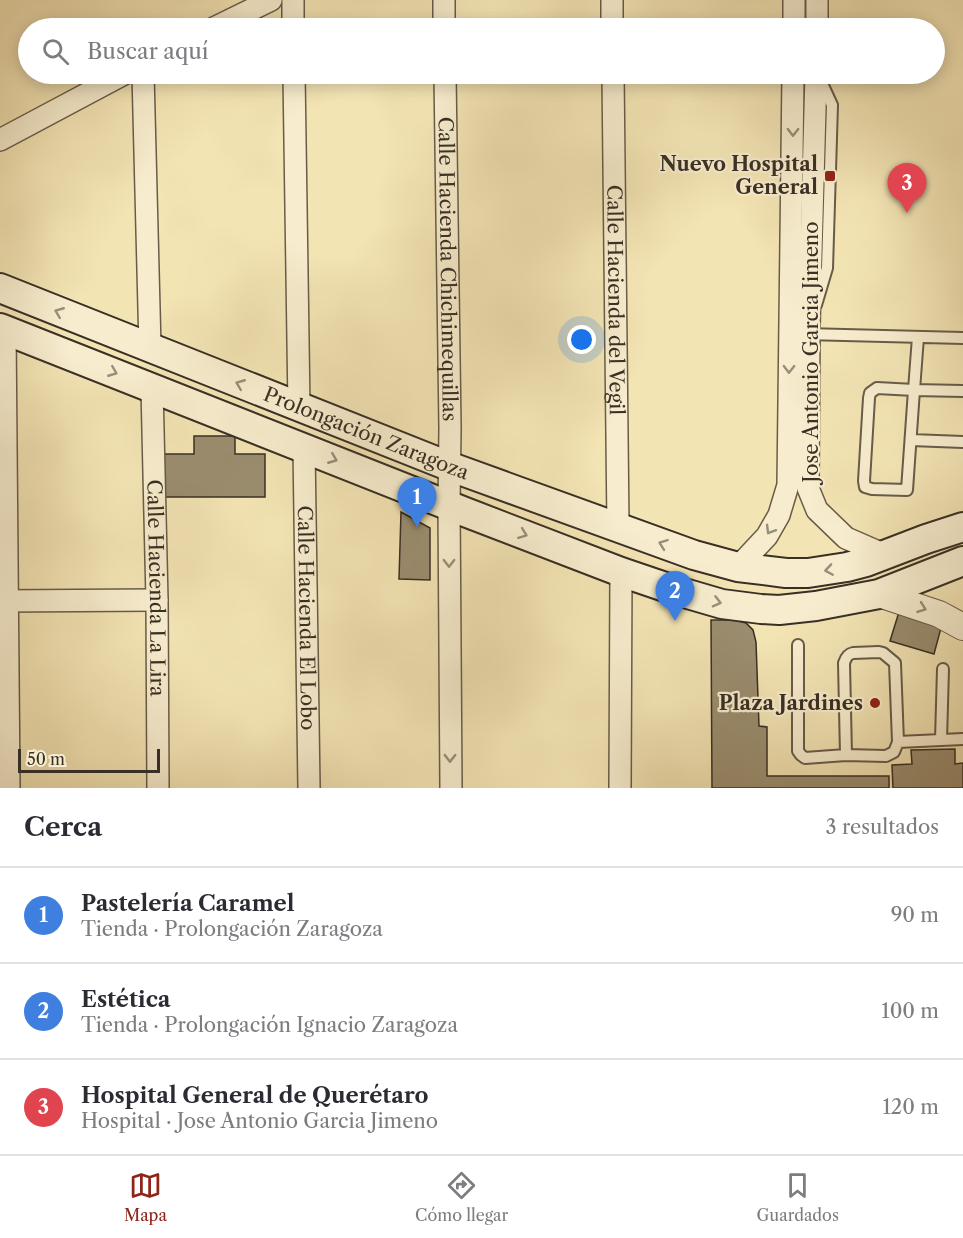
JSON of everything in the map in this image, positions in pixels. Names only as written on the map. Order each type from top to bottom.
[{"type":"main road","name":"Prolongación Zaragoza","points":[[0,288],[451,468],[694,555],[738,567],[786,573],[808,573],[847,567],[963,527]]},
{"type":"main road","name":"Prolongación Zaragoza","points":[[2,329],[621,572],[722,604],[779,610],[807,607],[879,594],[963,561]]},
{"type":"street","points":[[234,18],[271,0]]},
{"type":"street","points":[[293,0],[293,18]]},
{"type":"street","points":[[444,0],[444,18]]},
{"type":"street","points":[[612,0],[612,18]]},
{"type":"street","points":[[794,0],[794,18]]},
{"type":"street","points":[[817,0],[817,18]]},
{"type":"street","points":[[0,140],[105,84]]},
{"type":"street","points":[[143,84],[150,348]]},
{"type":"street","points":[[294,84],[299,407]]},
{"type":"street","name":"Calle Hacienda Chichimequillas","points":[[445,84],[451,468],[449,505],[451,788]]},
{"type":"street","name":"Calle Hacienda del Vegil","points":[[613,84],[618,527]]},
{"type":"street","name":"Jose Antonio Garcia Jimeno","points":[[793,84],[803,331],[810,441],[808,488],[817,510],[846,538],[885,555]]},
{"type":"street","name":"Jose Antonio Garcia Jimeno","points":[[738,567],[767,536],[779,514],[788,485],[788,443],[803,331],[816,84]]},
{"type":"street","points":[[2,329],[4,601],[9,788]]},
{"type":"street","name":"Calle Hacienda La Lira","points":[[152,388],[157,600],[158,788]]},
{"type":"street","points":[[788,443],[810,441]]},
{"type":"street","name":"Calle Hacienda El Lobo","points":[[304,448],[309,788]]},
{"type":"street","points":[[620,788],[621,572]]},
{"type":"street","points":[[879,594],[939,614],[963,627]]},
{"type":"street","points":[[4,601],[157,600]]},
{"type":"lane","points":[[803,331],[963,338]]},
{"type":"lane","points":[[918,337],[914,390],[911,440],[907,490],[865,487],[870,393],[877,388],[914,390],[963,391]]},
{"type":"lane","points":[[911,440],[963,442]]},
{"type":"lane","points":[[798,645],[798,751],[801,755],[810,758],[846,755],[886,756],[894,752],[898,742],[895,663],[884,653],[879,652],[847,656],[844,663],[846,755]]},
{"type":"lane","points":[[941,740],[943,669]]},
{"type":"lane","points":[[898,742],[963,739]]},
{"type":"building","points":[[194,436],[235,436],[235,454],[265,454],[265,497],[164,497],[164,454],[194,454]]},
{"type":"building","points":[[401,512],[430,528],[430,580],[399,579]]},
{"type":"building","points":[[899,612],[942,624],[934,654],[890,641]]},
{"type":"building","points":[[711,620],[734,620],[746,623],[753,630],[756,642],[759,726],[767,727],[767,776],[889,776],[889,788],[712,788]]},
{"type":"building","points":[[955,749],[955,764],[963,763],[963,788],[893,788],[892,765],[912,764],[911,750]]},
{"type":"place","name":"Nuevo Hospital General","points":[[830,176]]},
{"type":"place","name":"Hospital General de Querétaro","points":[[907,213]]},
{"type":"place","name":"Pastelería Caramel","points":[[417,527]]},
{"type":"place","name":"Estética","points":[[675,621]]},
{"type":"place","name":"Plaza Jardines","points":[[875,703]]}]
